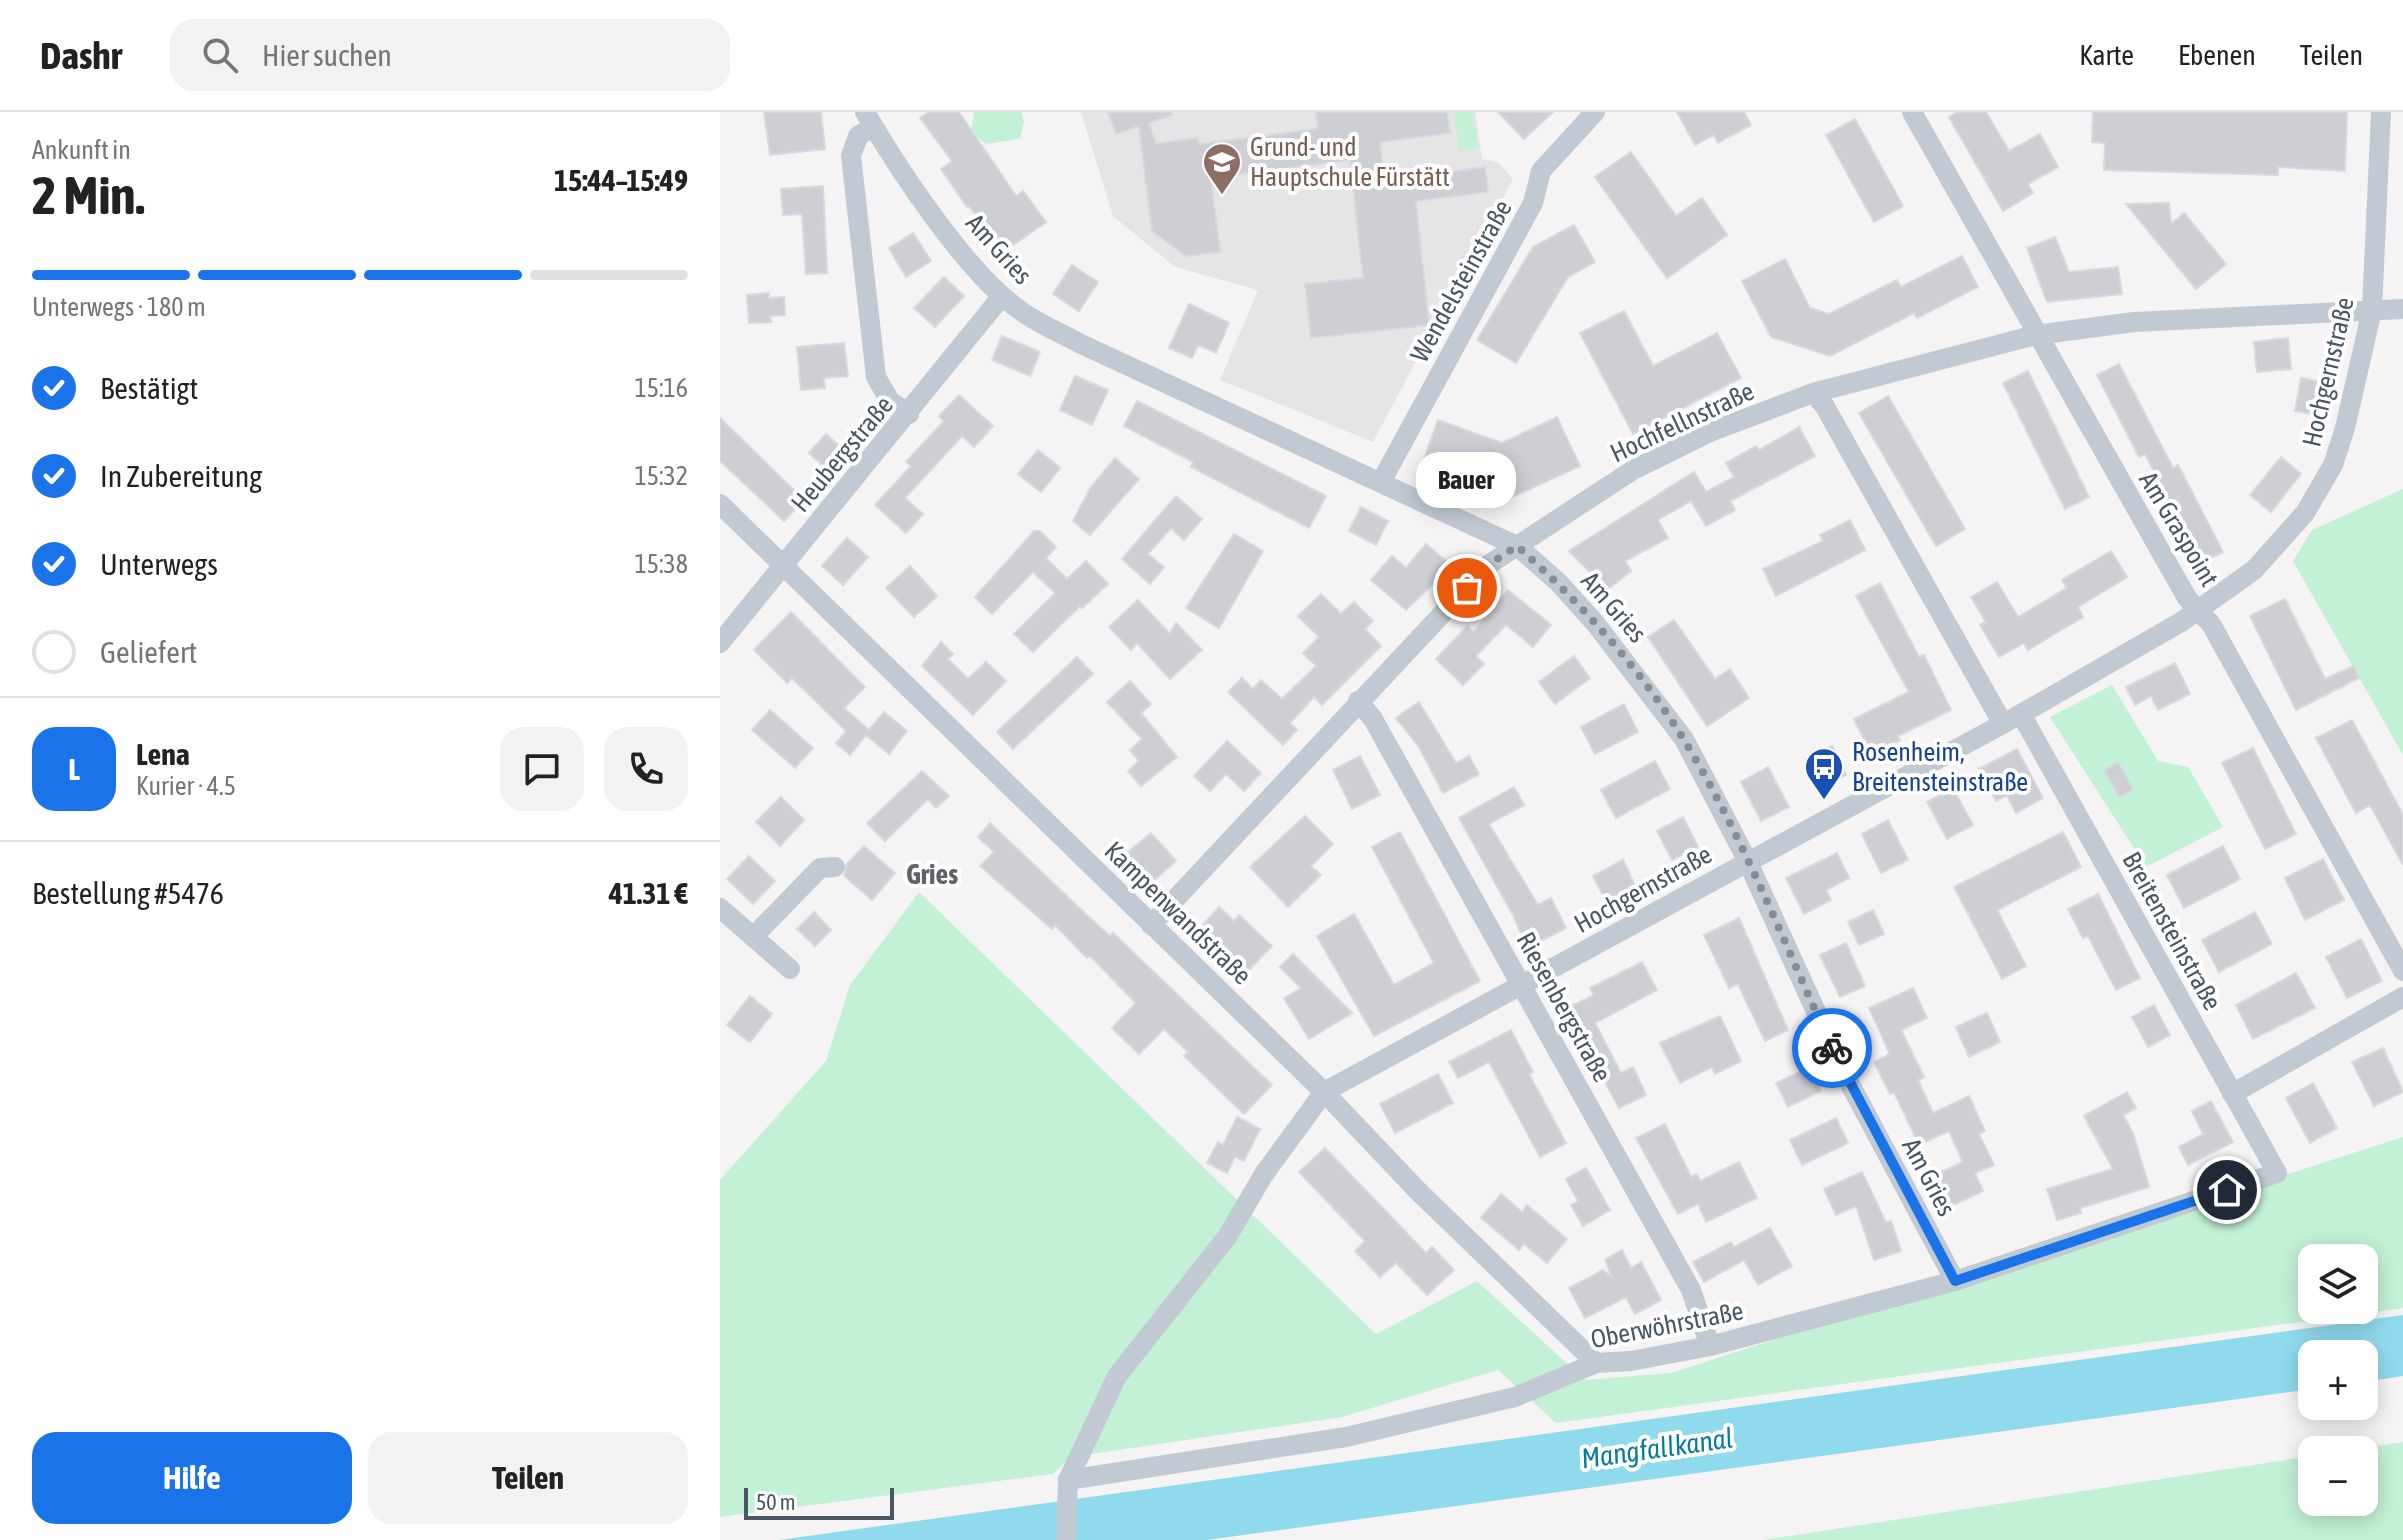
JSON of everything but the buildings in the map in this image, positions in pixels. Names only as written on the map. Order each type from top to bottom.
[{"type":"street","name":"Wendelsteinstraße","points":[[1381,482],[1533,203],[1541,171],[1595,112]]},
{"type":"street","name":"Am Graspoint","points":[[1912,112],[2187,598],[2211,624],[2403,971]]},
{"type":"street","name":"Hochgernstraße","points":[[1068,1485],[1117,1376],[1227,1237],[1264,1174],[1324,1092],[2021,714],[2198,611],[2254,570],[2281,543],[2305,513],[2333,465],[2372,310],[2381,112]]},
{"type":"street","name":"Am Gries","points":[[909,414],[890,401],[876,377],[851,156],[858,136],[869,119],[955,244],[1002,296],[1022,312],[1081,344],[1517,546],[1567,592],[1648,689],[1684,739],[1747,860],[1843,1071],[1955,1281]]},
{"type":"street","name":"Heubergstraße","points":[[720,643],[1002,296]]},
{"type":"street","name":"Hochfellnstraße","points":[[1151,925],[1488,565],[1633,470],[1710,432],[1813,393],[2036,335],[2134,322],[2403,309]]},
{"type":"street","points":[[1813,393],[1824,405],[2003,724]]},
{"type":"street","name":"Kampenwandstraße","points":[[720,504],[786,564],[1324,1092],[1418,1191],[1596,1363]]},
{"type":"street","name":"Riesenbergstraße","points":[[1358,701],[1373,719],[1691,1290],[1710,1346]]},
{"type":"street","name":"Breitensteinstraße","points":[[2021,714],[2277,1173]]},
{"type":"street","points":[[753,937],[820,868],[835,867]]},
{"type":"street","points":[[720,908],[790,969]]},
{"type":"street","points":[[2232,1094],[2403,997]]},
{"type":"street","name":"Oberwöhrstraße","points":[[1068,1485],[1346,1437],[1515,1397],[1596,1363],[1631,1361],[1710,1346],[1955,1281],[2277,1173]]},
{"type":"street","points":[[1066,1540],[1068,1485]]},
{"type":"shaded area","points":[[1081,112],[1475,112],[1482,159],[1498,162],[1513,179],[1373,442],[1220,380],[1258,290],[1175,267],[1113,216]]},
{"type":"green space","points":[[974,112],[1021,112],[1024,121],[1020,139],[986,144],[971,132]]},
{"type":"green space","points":[[1454,112],[1472,112],[1478,149],[1459,151]]},
{"type":"green space","points":[[2403,489],[2403,755],[2293,561],[2312,530]]},
{"type":"green space","points":[[2112,685],[2158,761],[2188,767],[2223,827],[2146,867],[2050,717]]},
{"type":"green space","points":[[919,892],[1376,1334],[1477,1281],[1585,1380],[1671,1373],[2403,1137],[2403,1308],[2378,1311],[2378,1244],[2298,1244],[2298,1322],[1556,1423],[1498,1370],[1342,1417],[1071,1457],[1053,1474],[720,1517],[720,1180],[826,1061],[850,985]]},
{"type":"green space","points":[[2403,1442],[2403,1540],[1763,1540],[2298,1458],[2298,1516],[2378,1516],[2378,1446]]},
{"type":"water","name":"Mangfallkanal","points":[[2403,1315],[2403,1376],[2378,1380],[2378,1340],[2298,1340],[2298,1391],[1207,1540],[779,1540],[2338,1324],[2378,1324],[2378,1318]]},
{"type":"way so far","points":[[1467,588],[1488,565],[1517,546],[1558,582],[1616,648],[1684,739],[1747,860],[1832,1048]]},
{"type":"place","name":"Grund- und Hauptschule Fürstätt","points":[[1222,196]]},
{"type":"place","name":"Bauer","points":[[1467,588]]},
{"type":"place","name":"Rosenheim, Breitensteinstraße","points":[[1824,801]]},
{"type":"district","name":"Gries","points":[[932,874]]},
{"type":"route","points":[[1832,1048],[1955,1281],[2227,1190]]}]
